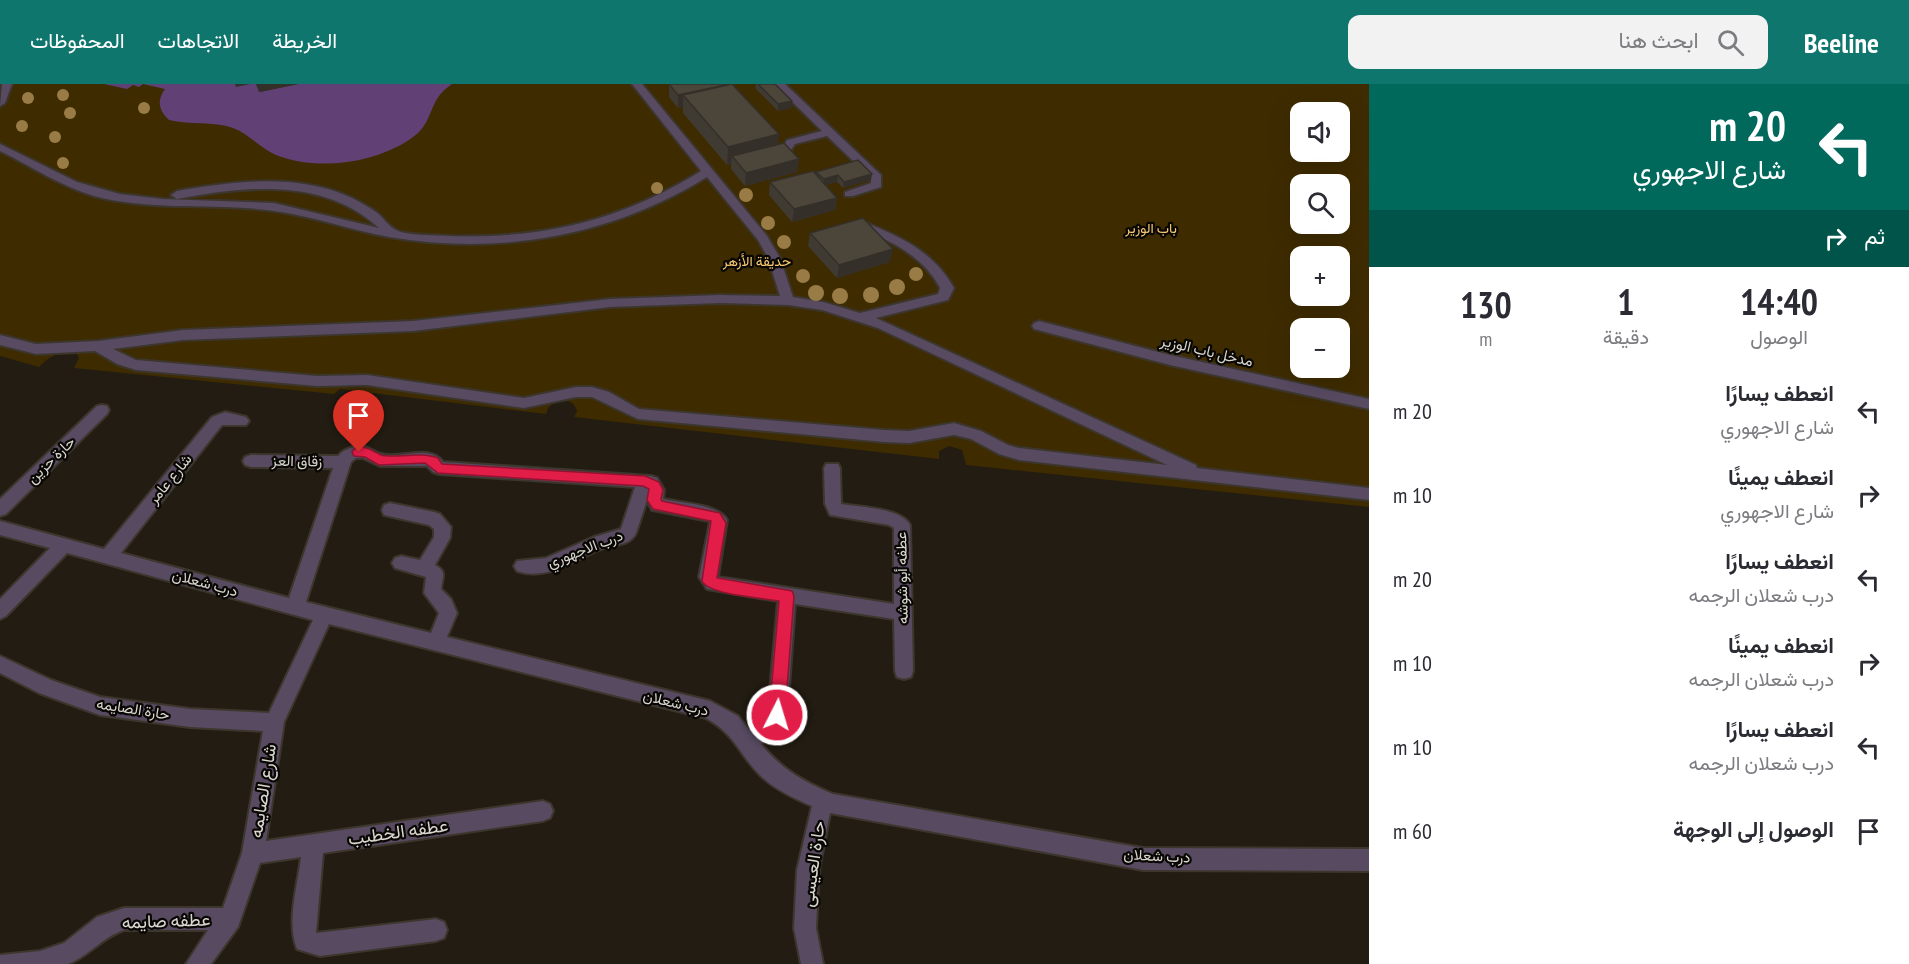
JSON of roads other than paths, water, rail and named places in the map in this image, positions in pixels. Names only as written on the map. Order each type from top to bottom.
[{"type":"street","points":[[0,103],[6,84]]},
{"type":"street","points":[[637,84],[763,239],[774,258],[788,301]]},
{"type":"street","points":[[779,84],[879,180],[874,187],[849,194]]},
{"type":"street","points":[[758,160],[784,153],[791,142],[830,132]]},
{"type":"street","points":[[0,146],[77,187],[117,197],[154,202],[215,202],[273,207],[393,234],[474,240],[536,237],[639,211],[665,199],[709,171]]},
{"type":"street","points":[[154,202],[228,187],[293,187],[318,191],[354,203],[370,212],[393,234]]},
{"type":"street","points":[[862,317],[943,297],[947,288],[938,273],[911,250],[865,227]]},
{"type":"street","points":[[0,340],[36,349],[98,346],[183,335],[412,326],[610,303],[743,298],[788,301],[823,306],[862,317],[901,333],[1204,476]]},
{"type":"street","name":"مدخل باب الوزير","points":[[1039,326],[1170,360],[1369,404]]},
{"type":"street","points":[[98,346],[122,361],[136,365],[278,376],[297,380],[367,380],[524,404],[548,401],[570,393],[592,392],[602,395],[618,407],[638,414],[884,436],[909,436],[954,429],[976,435],[1004,450],[1019,454],[1369,494]]},
{"type":"street","name":"حارة حزين","points":[[0,509],[102,410]]},
{"type":"street","name":"شارع عامر","points":[[108,556],[217,421],[225,418],[241,421]]},
{"type":"street","points":[[296,608],[343,462],[350,454],[368,452],[379,460],[425,459],[434,461],[438,468],[645,481],[655,486],[654,500],[658,506],[713,515],[719,523],[708,577],[711,583],[903,613]]},
{"type":"street","name":"زقاق العز","points":[[251,461],[343,462]]},
{"type":"street","name":"عطفه أبو شوشه","points":[[832,468],[832,504],[836,510],[893,519],[902,525],[904,671]]},
{"type":"street","name":"درب الاجهوري","points":[[523,566],[546,565],[628,533],[645,481]]},
{"type":"street","points":[[390,510],[434,519],[443,527],[442,538],[424,568]]},
{"type":"street","name":"درب شعلان","points":[[0,528],[296,608],[710,710],[732,722],[768,768],[798,790],[844,806],[1143,859],[1369,860]]},
{"type":"street","points":[[0,611],[64,545]]},
{"type":"street","points":[[401,563],[424,568],[436,574],[433,593],[445,604],[447,613],[436,643]]},
{"type":"street","points":[[748,742],[771,726],[777,715],[787,596]]},
{"type":"street","name":"شارع الصايمه","points":[[197,964],[230,919],[253,853],[274,722],[324,615]]},
{"type":"street","name":"حارة الصايمه","points":[[0,664],[46,687],[100,706],[190,718],[274,722]]},
{"type":"street","name":"حارة العيسى","points":[[812,964],[805,928],[808,870],[823,800]]},
{"type":"street","name":"عطفه الخطيب","points":[[253,853],[543,811]]},
{"type":"street","points":[[313,844],[304,924],[305,941],[320,945],[436,930]]},
{"type":"street","name":"عطفه صايمه","points":[[5,964],[40,962],[70,952],[105,926],[124,919],[230,919]]},
{"type":"park label","name":"باب الوزير","points":[[1151,228]]},
{"type":"park label","name":"حديقة الأزهر","points":[[757,261]]}]
